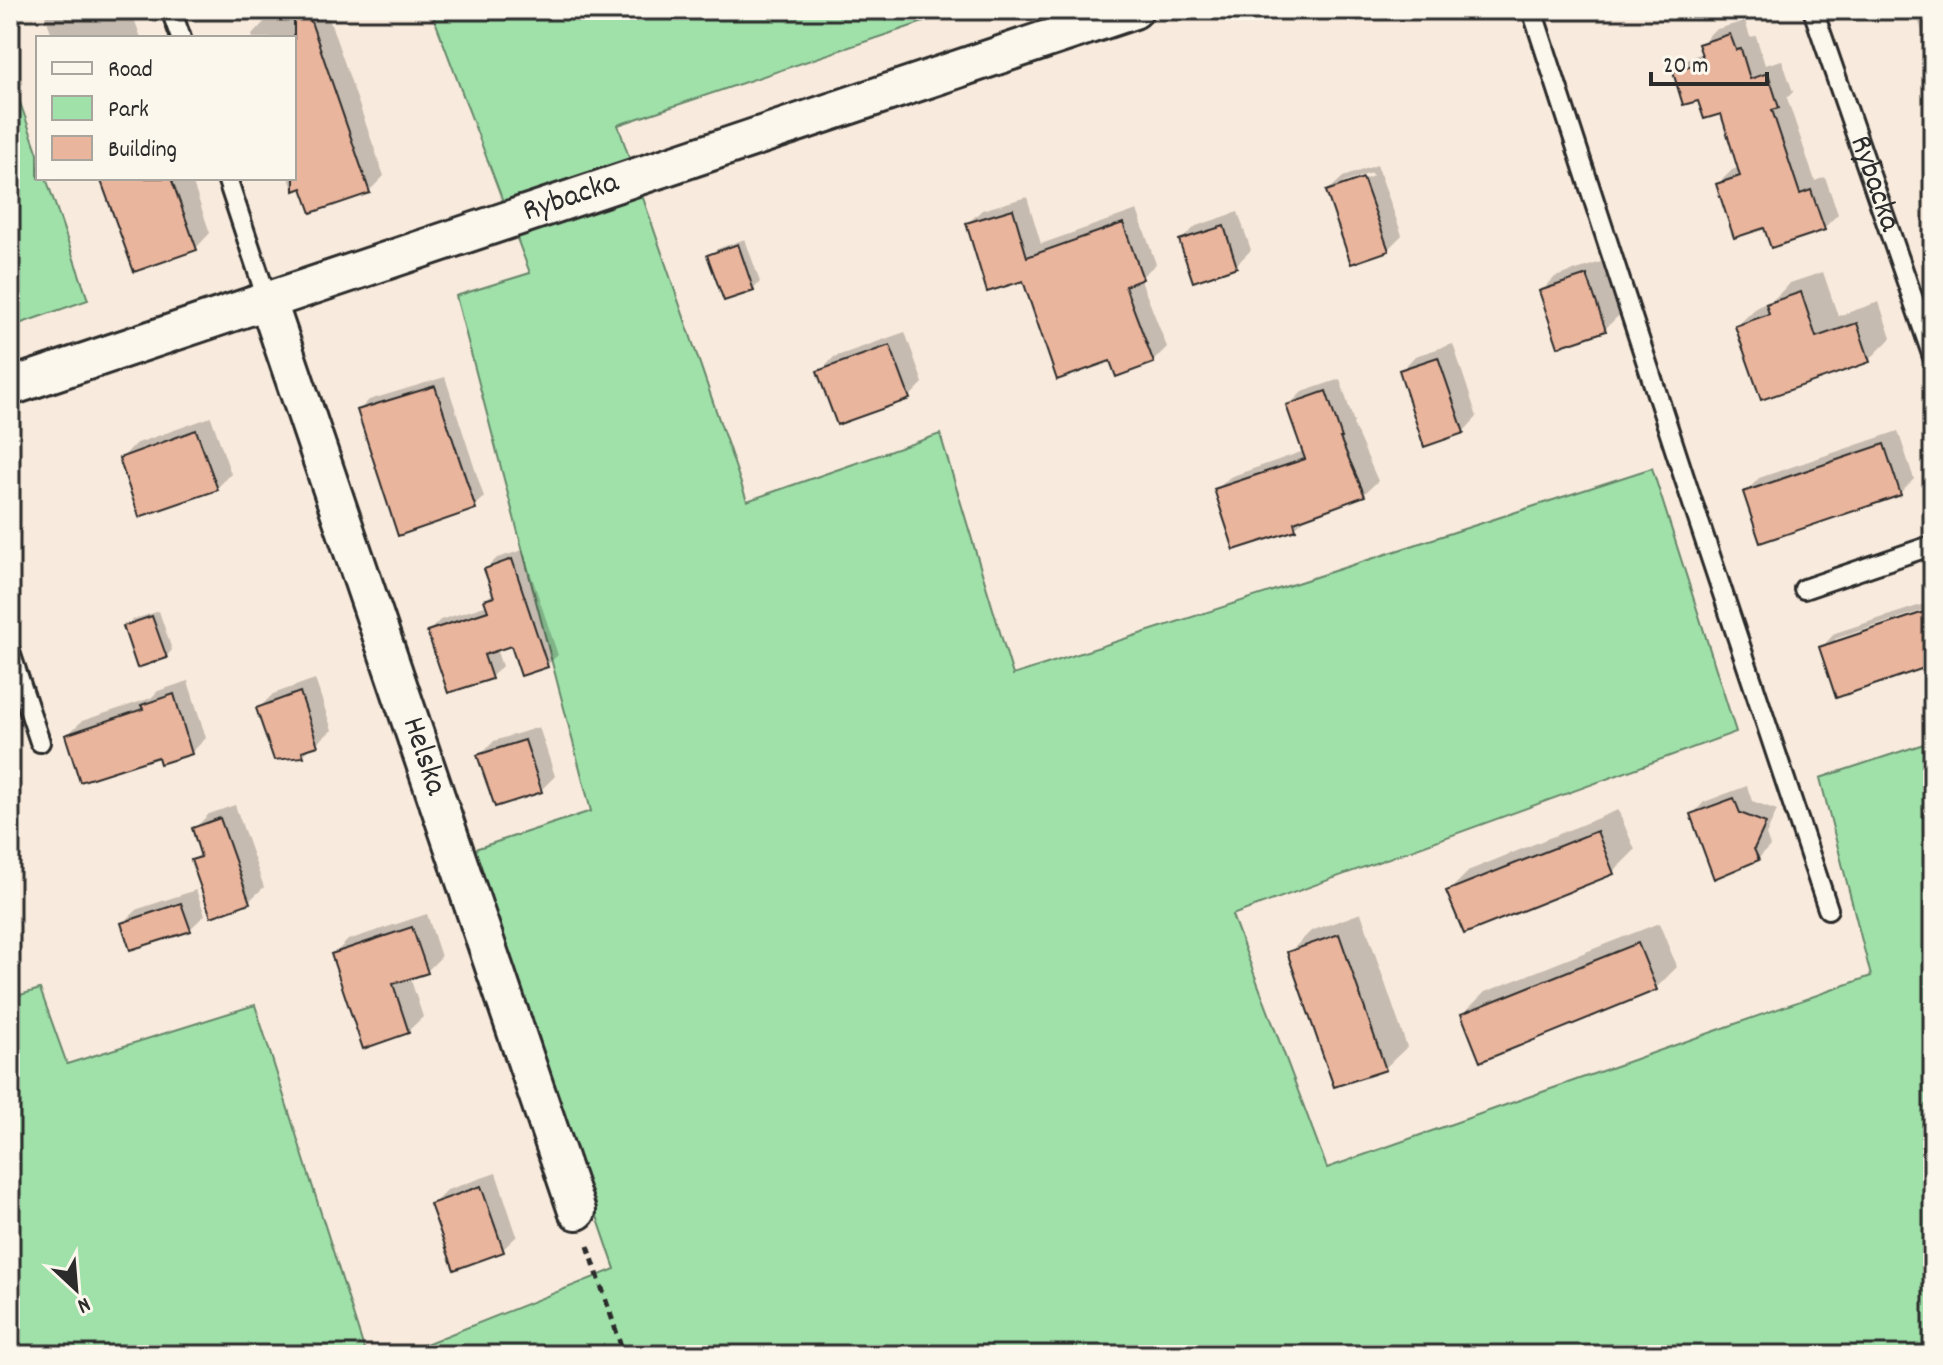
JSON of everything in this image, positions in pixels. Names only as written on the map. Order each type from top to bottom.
[{"type":"street","name":"Rybacka","points":[[10,387],[1134,10]]},
{"type":"street","name":"Helska","points":[[268,302],[577,1211]]},
{"type":"lane","points":[[171,10],[180,36]]},
{"type":"lane","points":[[1532,10],[1828,909]]},
{"type":"lane","name":"Rybacka","points":[[1813,10],[1933,357]]},
{"type":"lane","points":[[228,180],[268,302]]},
{"type":"lane","points":[[1804,589],[1933,545]]},
{"type":"lane","points":[[10,652],[40,742]]},
{"type":"path","points":[[577,1211],[624,1355]]},
{"type":"green space","points":[[431,10],[959,10],[618,125],[747,501],[940,434],[1013,675],[1652,468],[1736,732],[1232,915],[1327,1168],[1871,976],[1820,778],[1933,741],[1933,1355],[398,1355],[615,1269],[472,850],[591,811],[456,296],[530,273]]},
{"type":"green space","points":[[10,74],[36,148],[36,180],[47,180],[88,300],[10,327]]},
{"type":"green space","points":[[40,989],[67,1064],[255,1005],[366,1355],[10,1355],[10,998]]},
{"type":"building","points":[[294,10],[307,10],[370,193],[311,213],[302,188],[294,191]]},
{"type":"building","points":[[1730,34],[1736,50],[1741,49],[1750,79],[1768,73],[1779,108],[1772,110],[1800,194],[1811,190],[1825,230],[1771,248],[1764,228],[1734,238],[1716,184],[1740,176],[1721,114],[1704,119],[1698,101],[1683,105],[1673,72],[1704,61],[1698,44]]},
{"type":"building","points":[[1363,178],[1389,251],[1351,264],[1326,191]]},
{"type":"building","points":[[101,180],[172,180],[197,250],[134,272]]},
{"type":"building","points":[[1013,209],[1027,257],[1123,223],[1143,279],[1125,286],[1154,363],[1116,377],[1110,361],[1057,380],[1023,281],[987,292],[966,223]]},
{"type":"building","points":[[1224,226],[1237,267],[1193,282],[1179,240]]},
{"type":"building","points":[[738,244],[754,291],[724,301],[707,255]]},
{"type":"building","points":[[1587,275],[1606,331],[1558,347],[1539,291]]},
{"type":"building","points":[[1801,292],[1816,337],[1857,323],[1870,362],[1761,400],[1735,326],[1769,314],[1766,304]]},
{"type":"building","points":[[890,345],[910,399],[837,425],[817,371]]},
{"type":"building","points":[[1438,357],[1464,433],[1424,447],[1399,370]]},
{"type":"building","points":[[435,386],[476,509],[398,536],[357,410]]},
{"type":"building","points":[[1326,391],[1340,438],[1365,496],[1294,522],[1296,530],[1234,550],[1214,489],[1305,459],[1286,405]]},
{"type":"building","points":[[196,430],[218,490],[139,517],[119,458]]},
{"type":"building","points":[[1884,444],[1901,495],[1760,543],[1743,492]]},
{"type":"building","points":[[512,559],[548,667],[521,676],[511,646],[484,655],[492,679],[448,693],[427,631],[488,611],[484,600],[494,597],[484,569]]},
{"type":"building","points":[[1933,609],[1933,665],[1836,698],[1819,647]]},
{"type":"building","points":[[152,616],[167,658],[137,668],[123,626]]},
{"type":"building","points":[[300,692],[318,746],[302,751],[304,757],[274,760],[256,708]]},
{"type":"building","points":[[174,694],[192,754],[160,764],[158,757],[80,782],[65,735],[143,709],[141,705]]},
{"type":"building","points":[[525,740],[542,792],[495,807],[477,755]]},
{"type":"building","points":[[1734,798],[1740,813],[1766,823],[1754,849],[1759,860],[1714,879],[1690,814]]},
{"type":"building","points":[[220,818],[250,903],[211,917],[191,860],[201,857],[192,828]]},
{"type":"building","points":[[1597,831],[1614,874],[1464,934],[1446,891]]},
{"type":"building","points":[[181,903],[191,931],[130,950],[121,923]]},
{"type":"building","points":[[412,927],[428,973],[393,984],[409,1033],[363,1049],[331,954]]},
{"type":"building","points":[[1339,934],[1386,1070],[1334,1087],[1287,952]]},
{"type":"building","points":[[1638,943],[1657,990],[1480,1062],[1461,1014]]},
{"type":"building","points":[[481,1186],[504,1252],[454,1270],[430,1204]]}]
